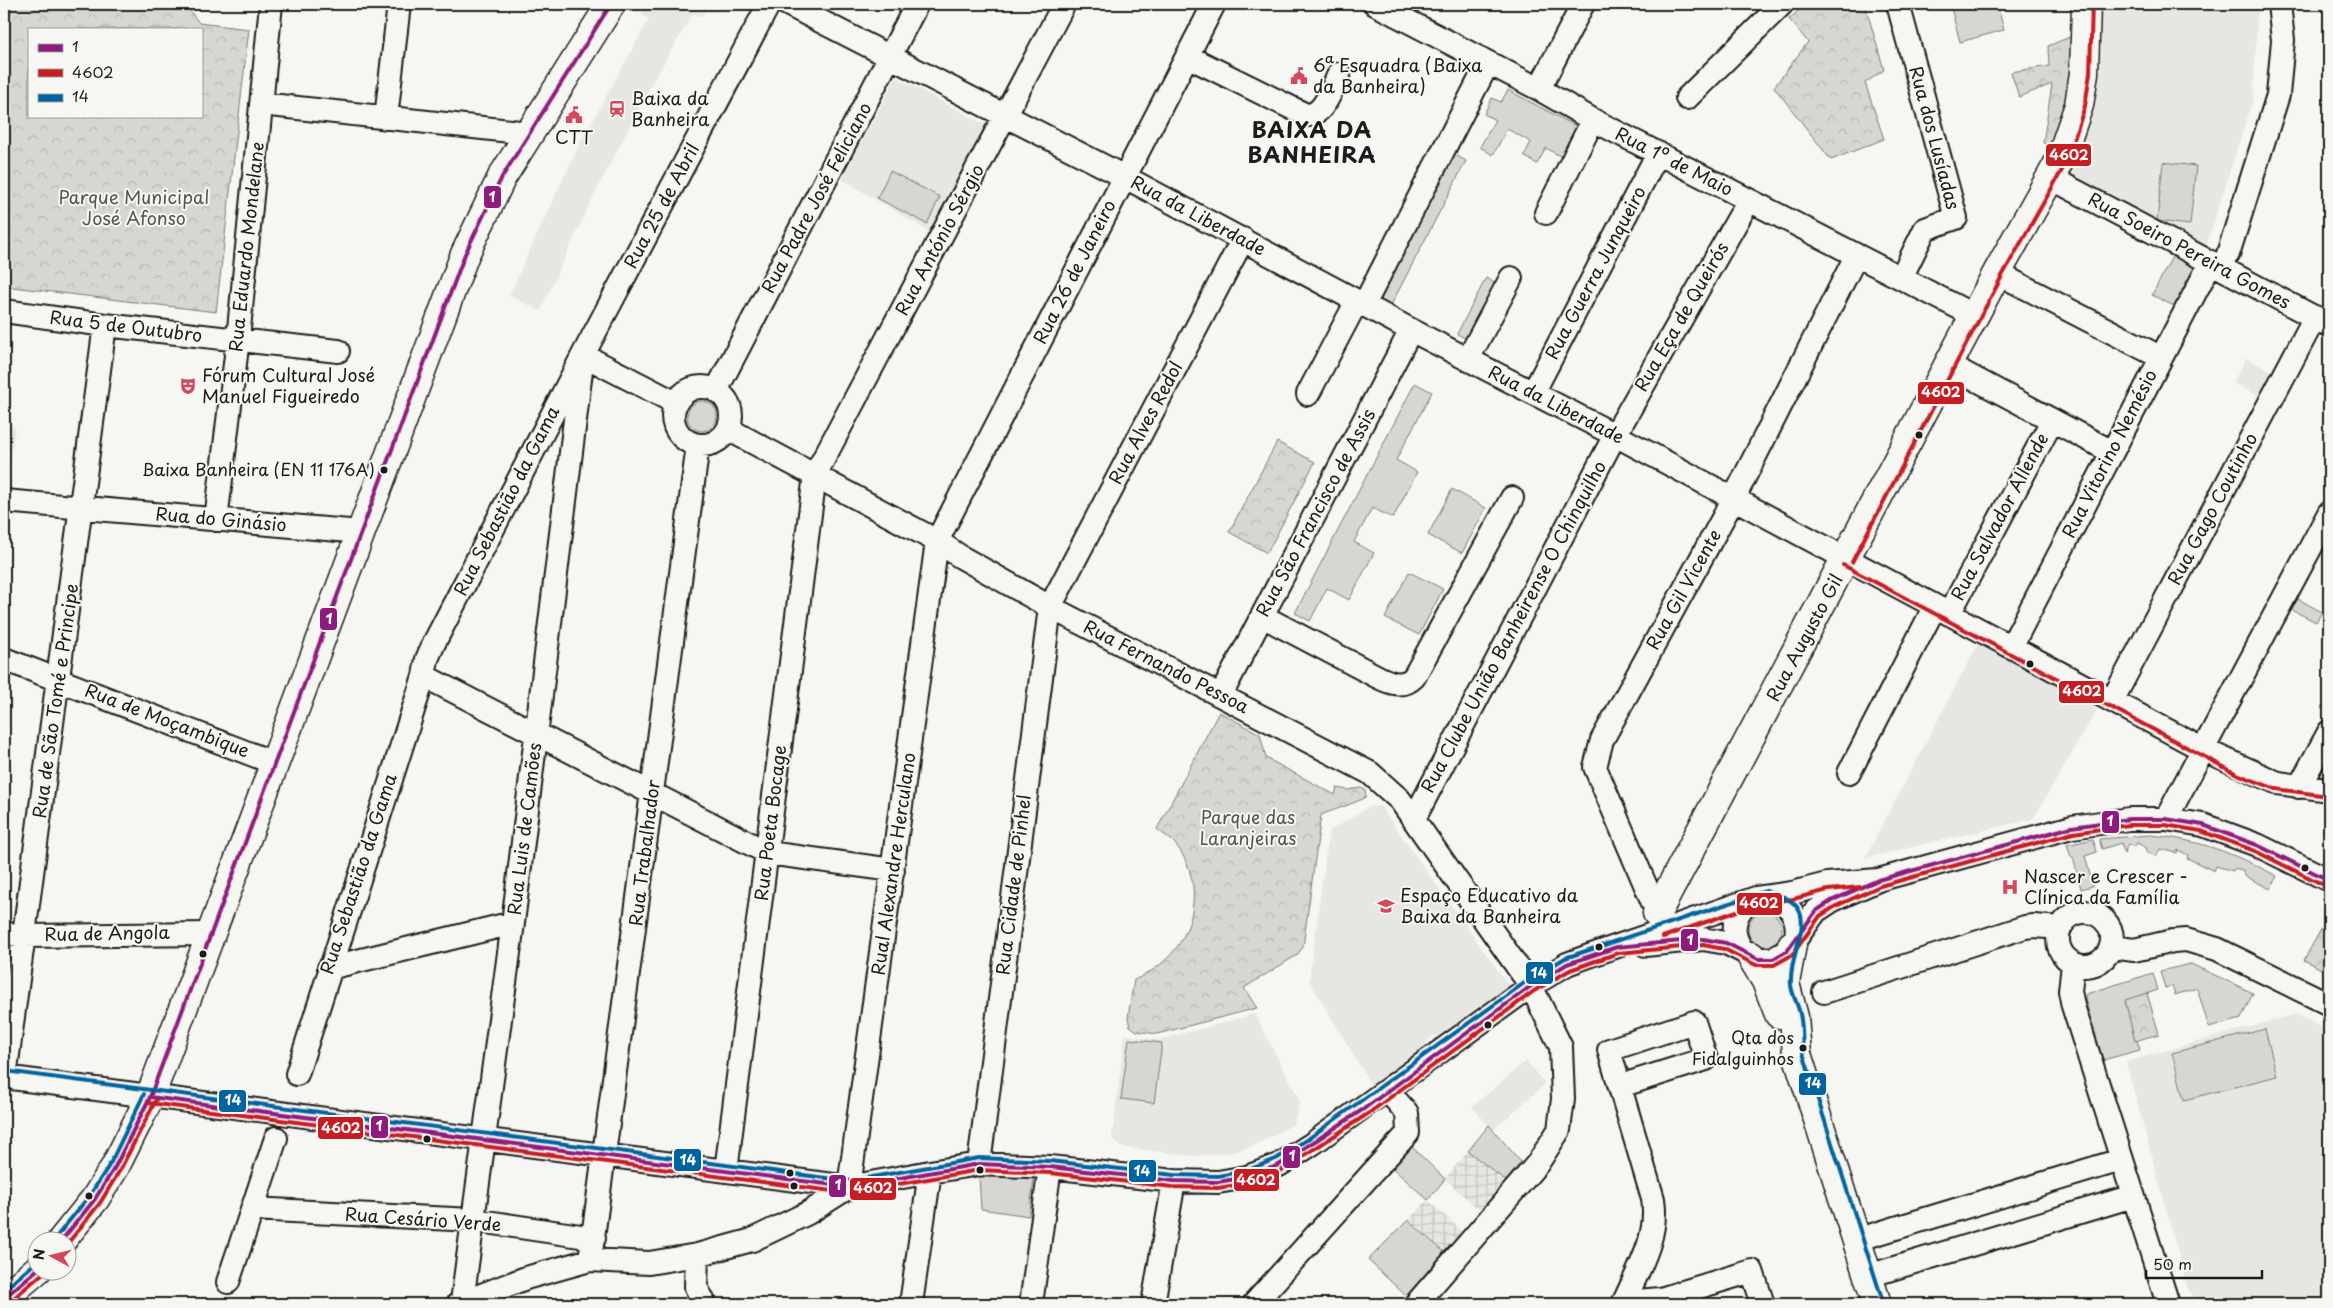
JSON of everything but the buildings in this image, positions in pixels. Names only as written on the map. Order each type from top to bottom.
[{"type":"main road","points":[[70,1230],[95,1199],[115,1167],[150,1097],[465,254],[502,177],[611,4]]},
{"type":"main road","name":"Rua Augusto Gil","points":[[1661,921],[1846,559],[1974,316],[2060,160],[2079,105],[2084,73],[2086,4]]},
{"type":"main road","points":[[1794,941],[1785,983],[1794,1017],[1797,1054]]},
{"type":"main road","points":[[1748,954],[1766,981],[1782,1023],[1797,1054],[1877,1304]]},
{"type":"main road","points":[[4,1298],[28,1278]]},
{"type":"street","name":"Rua Eduardo Mondelane","points":[[216,520],[238,340],[271,4]]},
{"type":"street","points":[[386,118],[399,4]]},
{"type":"street","name":"Rua 25 de Abril","points":[[583,355],[770,4]]},
{"type":"street","name":"Rua da Liberdade","points":[[787,4],[1243,239],[1411,330],[1734,498],[2202,749],[2278,784],[2329,790]]},
{"type":"street","name":"Rua Padre José Feliciano","points":[[716,391],[917,4]]},
{"type":"street","name":"Rua António Sérgio","points":[[815,475],[1064,4]]},
{"type":"street","name":"Rua 26 de Janeiro","points":[[937,541],[1123,176],[1214,4]]},
{"type":"street","name":"Rua 1º de Maio","points":[[1377,4],[1594,120],[1974,316]]},
{"type":"street","points":[[1539,89],[1584,4]]},
{"type":"street","points":[[1688,98],[1782,4]]},
{"type":"street","name":"Rua dos Lusíadas","points":[[1898,4],[1956,218],[1925,229],[1901,278]]},
{"type":"street","name":"Rua Vitorino Nemésio","points":[[2011,647],[2160,358],[2219,258],[2278,96],[2284,40],[2279,4]]},
{"type":"street","points":[[1187,56],[1300,113],[1312,115],[1320,110],[1339,74]]},
{"type":"street","points":[[1308,394],[1360,303],[1488,63]]},
{"type":"street","points":[[261,104],[529,133]]},
{"type":"street","points":[[1546,213],[1594,120]]},
{"type":"street","name":"Rua Guerra Junqueiro","points":[[1533,393],[1658,153]]},
{"type":"street","name":"Rua Soeiro Pereira Gomes","points":[[2049,177],[2219,258],[2322,321]]},
{"type":"street","name":"Rua Eça de Queirós","points":[[1615,435],[1748,200]]},
{"type":"street","name":"Rua Alves Redol","points":[[1050,607],[1243,239]]},
{"type":"street","name":"Rua Gil Vicente","points":[[1661,921],[1595,767],[1602,740],[1734,498],[1856,256]]},
{"type":"street","points":[[1997,274],[2160,358]]},
{"type":"street","points":[[1468,359],[1511,278]]},
{"type":"street","name":"Rua 5 de Outubro","points":[[4,312],[338,351]]},
{"type":"street","name":"Rua Gago Coutinho","points":[[2112,701],[2322,321]]},
{"type":"street","name":"Rua de São Tomé e Principe","points":[[5,1077],[14,934],[59,678],[104,325]]},
{"type":"street","name":"Rua São Francisco de Assis","points":[[1221,695],[1411,330]]},
{"type":"street","points":[[583,355],[676,402]]},
{"type":"street","name":"Rua Sebastião da Gama","points":[[297,1074],[329,968],[424,676],[427,659],[583,355]]},
{"type":"street","name":"Rua Luis de Camões","points":[[460,1303],[474,1220],[513,923],[583,355]]},
{"type":"street","points":[[1949,365],[2112,452]]},
{"type":"street","points":[[707,388],[716,391],[728,404],[730,413],[728,429],[715,442],[698,445],[681,437],[673,421],[676,402],[689,390],[707,388]]},
{"type":"street","name":"Rua Salvador Allende","points":[[1850,773],[2052,421]]},
{"type":"street","name":"Rua Fernando Pessoa","points":[[728,429],[937,541],[961,557],[1050,607],[1370,773],[1400,800],[1530,986],[1562,1047],[1563,1099],[1559,1130],[1538,1163],[1416,1304]]},
{"type":"street","name":"Rua Clube União Banheirense O Chinquilho","points":[[1414,819],[1615,435]]},
{"type":"street","name":"Rua Trabalhador","points":[[590,1260],[698,445]]},
{"type":"street","name":"Rua Poeta Bocage","points":[[726,1171],[815,475]]},
{"type":"street","points":[[1262,616],[1378,677],[1396,683],[1409,682],[1414,677],[1512,498]]},
{"type":"street","name":"Rua do Ginásio","points":[[4,501],[361,532]]},
{"type":"street","points":[[2166,819],[2329,512]]},
{"type":"street","name":"Rual Alexandre Herculano","points":[[850,1187],[937,541]]},
{"type":"street","name":"Rua Cidade de Pinhel","points":[[979,1164],[1050,607]]},
{"type":"street","name":"Rua de Moçambique","points":[[4,659],[59,678],[274,763]]},
{"type":"street","points":[[424,676],[768,853],[893,870]]},
{"type":"street","points":[[2299,787],[2329,732]]},
{"type":"street","points":[[5,1077],[850,1187],[979,1164],[1050,1167],[1174,1182],[1218,1182],[1247,1177],[1279,1165],[1388,1090],[1530,986],[1567,964],[1617,948],[1703,939],[1726,943],[1758,959],[1773,959],[1781,956],[1816,911],[1833,900],[1878,880],[2072,827],[2129,819],[2166,819],[2203,825],[2231,834],[2329,880]]},
{"type":"street","points":[[1617,948],[1661,921],[1827,884],[1878,880]]},
{"type":"street","points":[[1748,954],[1736,939],[1734,924],[1741,908],[1756,899],[1774,898],[1789,907],[1796,922],[1794,941]]},
{"type":"street","points":[[2077,912],[2089,912],[2100,916],[2108,924],[2113,935],[2112,947],[2106,958],[2096,965],[2084,967],[2073,964],[2064,958],[2059,949],[2057,939],[2060,928],[2066,918],[2077,912]]},
{"type":"street","points":[[329,968],[513,923]]},
{"type":"street","points":[[1824,992],[2026,927],[2060,928]]},
{"type":"street","name":"Rua de Angola","points":[[14,934],[210,934]]},
{"type":"street","points":[[2112,947],[2134,950],[2173,941],[2199,942],[2329,1004]]},
{"type":"street","points":[[2073,964],[2070,992],[2073,1006],[2133,1196],[2162,1303]]},
{"type":"street","points":[[1620,1086],[1653,1199],[1656,1216],[1653,1233],[1624,1303],[1685,1298],[1752,1271],[1763,1304]]},
{"type":"street","points":[[1254,1304],[1408,1133],[1407,1113],[1388,1090]]},
{"type":"street","points":[[228,1282],[276,1138]]},
{"type":"street","points":[[1856,1240],[2121,1160]]},
{"type":"street","points":[[1031,1304],[1050,1167]]},
{"type":"street","points":[[912,1304],[930,1172]]},
{"type":"street","points":[[1153,1304],[1174,1182]]},
{"type":"street","points":[[460,1303],[526,1278],[590,1260],[649,1263],[698,1254],[752,1240],[808,1213],[850,1187]]},
{"type":"street","points":[[1868,1276],[2133,1196]]},
{"type":"street","name":"Rua Cesário Verde","points":[[252,1209],[474,1220],[594,1238]]},
{"type":"street","points":[[698,1254],[696,1287],[705,1304]]},
{"type":"shaded area","points":[[647,4],[716,4],[711,12],[707,9],[701,17],[693,13],[655,78],[594,195],[540,311],[509,295],[578,147],[649,19],[641,14]]},
{"type":"shaded area","points":[[2097,4],[2258,4],[2253,99],[2205,249],[2064,174]]},
{"type":"shaded area","points":[[896,77],[986,125],[930,232],[842,179]]},
{"type":"shaded area","points":[[2246,358],[2271,371],[2259,396],[2233,383]]},
{"type":"shaded area","points":[[4,426],[15,427],[7,479],[4,479]]},
{"type":"shaded area","points":[[1978,644],[2066,686],[2097,710],[2033,819],[1865,858]]},
{"type":"shaded area","name":"Espaço Educativo da Baixa da Banheira","points":[[1380,806],[1509,988],[1441,1037],[1434,1035],[1427,1041],[1427,1049],[1372,1086],[1309,980],[1329,831],[1369,807]]},
{"type":"shaded area","points":[[1255,1014],[1300,1101],[1294,1124],[1253,1146],[1234,1152],[1195,1156],[1121,1147],[1112,1138],[1125,1035],[1159,1040]]},
{"type":"shaded area","points":[[2296,1014],[2329,1031],[2329,1304],[2201,1304],[2188,1290],[2126,1062]]},
{"type":"shaded area","points":[[1526,1061],[1545,1084],[1493,1130],[1472,1107]]},
{"type":"shaded area","points":[[1468,1151],[1506,1181],[1480,1210],[1445,1179]]},
{"type":"shaded area","points":[[1428,1200],[1462,1231],[1444,1252],[1408,1220]]},
{"type":"green space","name":"Parque Municipal José Afonso","points":[[12,4],[185,4],[199,23],[249,29],[216,312],[4,286],[4,54]]},
{"type":"green space","points":[[1806,4],[1865,4],[1884,70],[1865,83],[1884,139],[1831,160],[1774,87],[1808,42],[1789,19]]},
{"type":"green space","points":[[1950,4],[1997,4],[2004,30],[1960,42]]},
{"type":"green space","points":[[2077,34],[2073,104],[2055,147],[2043,143],[2052,84],[2019,97],[2011,72],[2049,66],[2048,46]]},
{"type":"green space","points":[[1508,90],[1583,130],[1567,160],[1546,148],[1537,164],[1524,156],[1531,142],[1507,129],[1493,155],[1480,147],[1495,120],[1484,114],[1492,98],[1501,102]]},
{"type":"green space","points":[[1454,154],[1466,161],[1389,309],[1377,302]]},
{"type":"green space","points":[[2163,162],[2196,166],[2190,225],[2157,221]]},
{"type":"green space","points":[[890,171],[940,197],[927,224],[877,198]]},
{"type":"green space","points":[[2173,255],[2199,268],[2178,308],[2152,295]]},
{"type":"green space","points":[[1486,278],[1500,286],[1471,341],[1457,334]]},
{"type":"green space","points":[[1415,383],[1432,392],[1396,460],[1417,472],[1393,518],[1372,508],[1354,542],[1374,553],[1349,600],[1327,588],[1310,621],[1295,613]]},
{"type":"green space","points":[[702,401],[713,405],[717,416],[713,427],[702,431],[691,427],[687,416],[691,405]]},
{"type":"green space","points":[[1277,442],[1315,462],[1267,553],[1229,532]]},
{"type":"green space","points":[[1452,489],[1486,508],[1462,553],[1428,535]]},
{"type":"green space","points":[[1409,572],[1443,589],[1419,635],[1385,618]]},
{"type":"green space","points":[[2296,598],[2322,612],[2316,622],[2290,609]]},
{"type":"green space","name":"Parque das Laranjeiras","points":[[1219,712],[1260,734],[1266,758],[1335,795],[1337,788],[1348,790],[1361,788],[1365,790],[1366,796],[1321,815],[1303,947],[1297,955],[1244,988],[1257,1008],[1157,1034],[1137,1031],[1130,1026],[1128,1018],[1134,980],[1160,965],[1171,955],[1180,943],[1186,930],[1191,917],[1193,902],[1193,886],[1185,858],[1179,848],[1157,829]]},
{"type":"green space","points":[[2150,835],[2201,844],[2230,854],[2277,876],[2270,889],[2243,875],[2244,872],[2235,868],[2233,871],[2216,866],[2214,871],[2187,858],[2188,855],[2178,850],[2177,853],[2160,849],[2156,856],[2146,852],[2147,848],[2137,843],[2134,847],[2128,844],[2124,853],[2121,843],[2102,849],[2099,839]]},
{"type":"green space","points":[[2093,839],[2097,852],[2085,856],[2093,886],[2081,889],[2073,857],[2071,857],[2067,845]]},
{"type":"green space","points":[[1765,912],[1772,913],[1777,917],[1781,922],[1781,936],[1777,941],[1772,945],[1765,946],[1758,945],[1753,941],[1749,936],[1748,929],[1749,922],[1753,917],[1758,913]]},
{"type":"green space","points":[[2329,915],[2329,973],[2304,960]]},
{"type":"green space","points":[[2191,964],[2253,993],[2241,1019],[2209,1028],[2197,988],[2175,995],[2172,986],[2165,988],[2160,971]]},
{"type":"green space","points":[[2153,973],[2158,990],[2125,1001],[2140,1050],[2103,1060],[2085,999],[2086,994]]},
{"type":"green space","points":[[2147,993],[2159,1034],[2135,1041],[2125,1000]]},
{"type":"green space","points":[[2265,1029],[2277,1076],[2184,1100],[2172,1053]]},
{"type":"green space","points":[[1129,1039],[1162,1043],[1154,1103],[1121,1099]]},
{"type":"green space","points":[[1489,1125],[1521,1162],[1506,1181],[1468,1151]]},
{"type":"green space","points":[[1409,1144],[1445,1179],[1428,1200],[1389,1165]]},
{"type":"green space","points":[[1029,1176],[1034,1179],[1029,1216],[981,1209],[979,1177]]},
{"type":"green space","points":[[1408,1220],[1444,1252],[1406,1296],[1368,1260]]},
{"type":"transit line","name":"1","points":[[70,1230],[95,1199],[115,1167],[150,1097],[465,254],[502,177],[611,4]]},
{"type":"transit line","name":"4602","points":[[1852,562],[2002,276],[2066,163],[2085,106],[2090,73],[2092,4]]},
{"type":"transit line","name":"4602","points":[[1843,565],[2237,774],[2276,789],[2328,796]]},
{"type":"transit line","name":"1","points":[[150,1097],[849,1187],[979,1164],[1050,1167],[1174,1181],[1218,1182],[1247,1177],[1279,1165],[1365,1108],[1531,986],[1567,964],[1617,947],[1703,939],[1726,943],[1758,959],[1773,959],[1787,951],[1816,911],[1833,900],[1878,880],[2072,827],[2129,819],[2166,819],[2203,825],[2257,845],[2329,880]]},
{"type":"transit line","name":"4602","points":[[149,1103],[848,1193],[979,1170],[1050,1173],[1173,1187],[1218,1188],[1249,1183],[1282,1170],[1369,1113],[1534,991],[1570,970],[1618,953],[1703,945],[1724,949],[1756,965],[1774,965],[1792,955],[1820,916],[1836,906],[1880,886],[2073,833],[2129,825],[2165,825],[2201,831],[2255,851],[2326,886]]},
{"type":"transit line","name":"4602","points":[[1663,937],[1757,904],[1793,899],[1828,890],[1860,887]]},
{"type":"transit line","name":"14","points":[[5,1071],[849,1181],[979,1158],[1050,1161],[1174,1175],[1218,1176],[1245,1171],[1276,1159],[1308,1139],[1527,981],[1565,958],[1766,891],[1785,898],[1796,906],[1801,917],[1801,928],[1792,970],[1791,985],[1801,1019],[1803,1053],[1883,1302]]},
{"type":"transit line","name":"14","points":[[62,1230],[90,1195],[110,1164],[144,1094]]},
{"type":"transit line","name":"4602","points":[[78,1230],[100,1203],[120,1170],[156,1100]]},
{"type":"transit line","name":"14","points":[[4,1290],[28,1269]]},
{"type":"transit line","name":"1","points":[[4,1298],[28,1278]]},
{"type":"transit line","name":"4602","points":[[8,1303],[35,1280]]},
{"type":"place","name":"6ª Esquadra (Baixa da Banheira)","points":[[1299,76]]},
{"type":"place","name":"Baixa da Banheira","points":[[617,109]]},
{"type":"place","name":"CTT","points":[[574,115]]},
{"type":"place","name":"Fórum Cultural José Manuel Figueiredo","points":[[188,386]]},
{"type":"place","name":"Baixa Banheira (EN 11 176A)","points":[[384,470]]},
{"type":"place","name":"Nascer e Crescer - Clínica da Família","points":[[2010,887]]},
{"type":"place","name":"Espaço Educativo da Baixa da Banheira","points":[[1386,906]]},
{"type":"place","name":"Qta dos Fidalguinhos","points":[[1803,1048]]},
{"type":"district","name":"BAIXA DA BANHEIRA","points":[[1312,142]]}]
